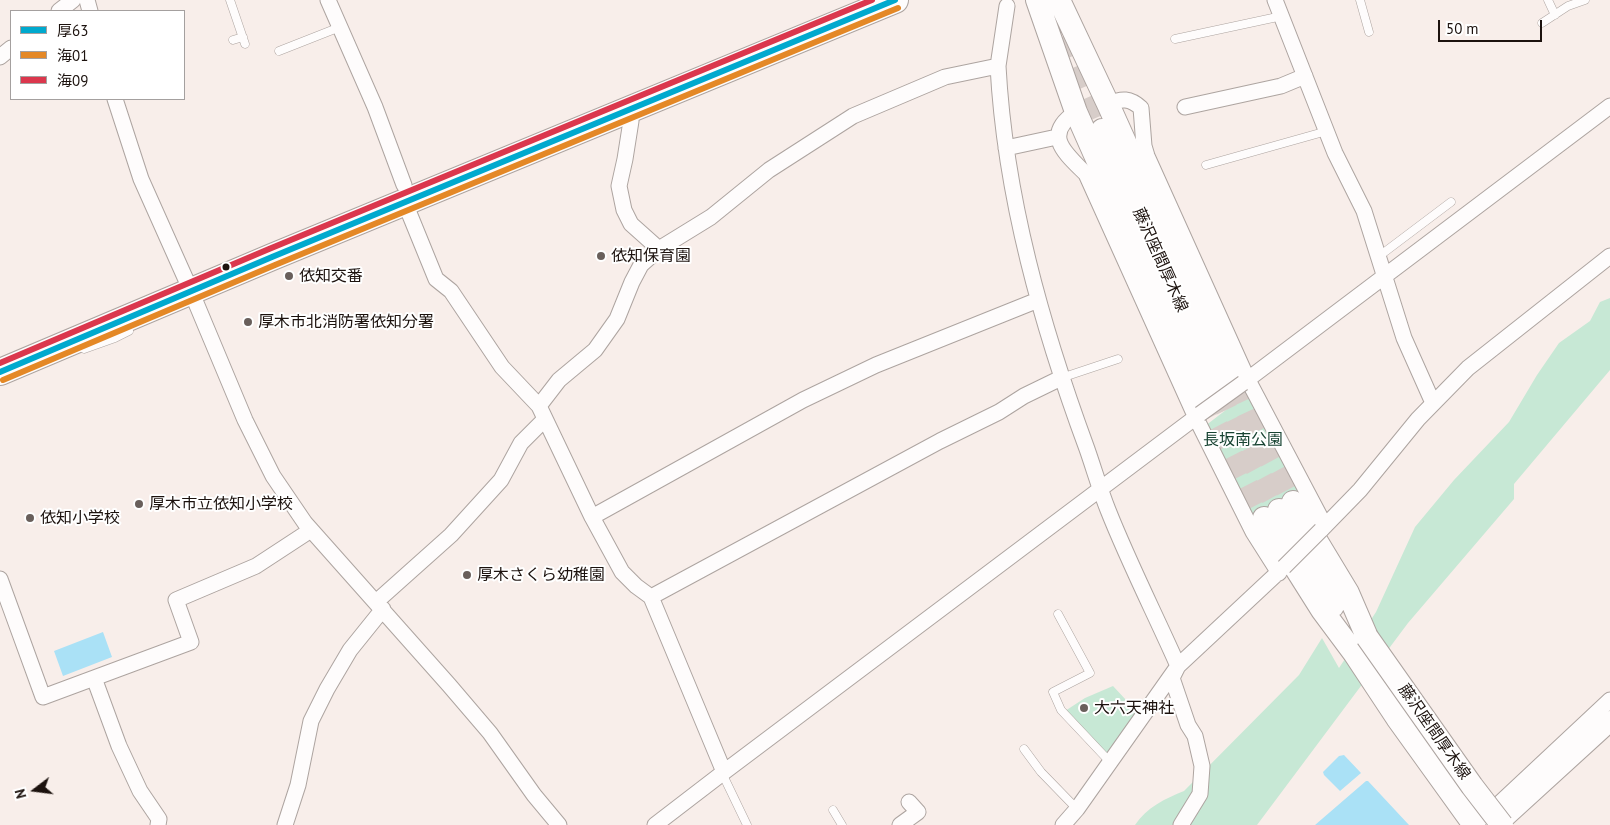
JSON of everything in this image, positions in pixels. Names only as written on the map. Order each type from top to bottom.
[{"type":"highway","points":[[0,353],[90,317],[187,283],[404,194],[855,0]]},
{"type":"highway","points":[[404,194],[631,110],[895,0]]},
{"type":"highway","points":[[0,372],[156,306],[187,283]]},
{"type":"main road","points":[[1037,0],[1076,112],[1220,395]]},
{"type":"main road","points":[[1059,0],[1108,104],[1220,395]]},
{"type":"main road","name":"藤沢座間厚木線","points":[[1102,130],[1220,395]]},
{"type":"main road","points":[[1279,510],[1360,645]]},
{"type":"main road","points":[[1279,510],[1348,593],[1360,645]]},
{"type":"main road","points":[[1279,510],[1322,610],[1360,645]]},
{"type":"main road","name":"藤沢座間厚木線","points":[[1360,645],[1472,786],[1499,824]]},
{"type":"main road","name":"藤沢座間厚木線","points":[[1360,645],[1397,718],[1476,825]]},
{"type":"street","points":[[60,10],[73,0]]},
{"type":"street","points":[[328,0],[375,107],[404,194],[436,279],[451,291],[502,367],[542,413],[592,517],[622,572],[651,597],[723,772]]},
{"type":"street","points":[[1278,4],[1335,154],[1364,210],[1404,338],[1433,403]]},
{"type":"street","points":[[1007,6],[998,66],[1000,97],[1006,148],[1038,300],[1061,378],[1108,509],[1178,666]]},
{"type":"street","points":[[0,57],[10,49]]},
{"type":"street","points":[[285,825],[298,785],[311,721],[350,650],[380,605],[451,535],[501,480],[521,443],[542,413],[559,380],[595,350],[616,319],[641,266],[659,249],[712,217],[769,170],[853,116],[944,77],[998,66]]},
{"type":"street","points":[[1185,107],[1281,86],[1305,76]]},
{"type":"street","points":[[115,100],[141,179],[245,420],[273,476],[305,523],[380,605],[490,733],[534,795],[559,825]]},
{"type":"street","points":[[655,825],[1101,488],[1220,395],[1384,278],[1610,106]]},
{"type":"street","points":[[631,110],[625,159],[618,186],[624,210],[631,224],[659,249]]},
{"type":"street","points":[[1076,112],[1061,126],[1057,137],[1062,150],[1086,174],[1220,395],[1323,528]]},
{"type":"street","points":[[1006,148],[1057,137]]},
{"type":"street","points":[[1063,825],[1077,809],[1178,666],[1282,570],[1360,490],[1433,403],[1468,368],[1610,256]]},
{"type":"street","points":[[592,517],[803,400],[876,365],[1038,300]]},
{"type":"street","points":[[651,597],[940,441],[999,412],[1024,396],[1061,378]]},
{"type":"street","points":[[1220,395],[1253,532],[1282,570]]},
{"type":"street","points":[[0,579],[43,697],[191,642],[176,600],[256,566],[311,530]]},
{"type":"street","points":[[1178,666],[1172,678],[1188,725],[1195,736],[1202,766],[1200,794],[1181,825]]},
{"type":"street","points":[[94,678],[119,746],[140,791],[159,820],[158,825]]},
{"type":"street","points":[[1476,825],[1610,700]]},
{"type":"street","points":[[1499,824],[1610,721]]},
{"type":"street","points":[[900,825],[916,810]]},
{"type":"lane","points":[[230,0],[244,40],[233,40]]},
{"type":"lane","points":[[1360,0],[1370,32]]},
{"type":"lane","points":[[1548,0],[1555,15]]},
{"type":"lane","points":[[1542,23],[1568,6],[1585,0]]},
{"type":"lane","points":[[1175,39],[1191,36],[1278,4]]},
{"type":"lane","points":[[1189,26],[1191,36]]},
{"type":"lane","points":[[279,50],[340,27]]},
{"type":"lane","points":[[1206,165],[1326,131]]},
{"type":"lane","points":[[1378,257],[1451,202]]},
{"type":"lane","points":[[1061,378],[1118,358]]},
{"type":"lane","points":[[1058,614],[1090,673],[1053,692],[1061,710],[1110,762]]},
{"type":"lane","points":[[1024,749],[1041,772],[1077,809]]},
{"type":"lane","points":[[723,772],[747,825]]},
{"type":"lane","points":[[832,810],[841,823],[832,825]]},
{"type":"green space","points":[[1610,298],[1610,370],[1514,484],[1514,499],[1408,623],[1257,825],[1135,825],[1157,804],[1184,791],[1299,675],[1322,638],[1339,668],[1376,612],[1415,527],[1454,480],[1509,422],[1559,343],[1590,321],[1600,302]]},
{"type":"green space","name":"長坂南公園","points":[[1248,393],[1301,495],[1255,519],[1205,426]]},
{"type":"green space","points":[[1113,686],[1140,715],[1109,758],[1065,711],[1085,698]]},
{"type":"water","points":[[103,632],[112,657],[63,676],[54,651]]},
{"type":"water","points":[[1344,755],[1361,773],[1340,791],[1323,772],[1339,756]]},
{"type":"water","points":[[1366,781],[1409,825],[1315,825]]},
{"type":"tunnel","points":[[1050,6],[1102,130]]},
{"type":"tunnel","points":[[1233,382],[1265,450],[1293,502]]},
{"type":"tunnel","points":[[1217,390],[1279,510]]},
{"type":"tunnel","points":[[1202,397],[1264,518]]},
{"type":"transit line","name":"海09","points":[[0,363],[269,249],[872,0]]},
{"type":"transit line","name":"厚63","points":[[0,372],[272,257],[895,0]]},
{"type":"transit line","name":"海01","points":[[3,380],[275,265],[898,8]]},
{"type":"place","name":"依知保育園","points":[[601,256]]},
{"type":"place","name":"依知交番","points":[[289,276]]},
{"type":"place","name":"厚木市北消防署依知分署","points":[[248,322]]},
{"type":"place","name":"厚木市立依知小学校","points":[[139,504]]},
{"type":"place","name":"依知小学校","points":[[30,518]]},
{"type":"place","name":"厚木さくら幼稚園","points":[[467,575]]},
{"type":"place","name":"大六天神社","points":[[1084,708]]}]
